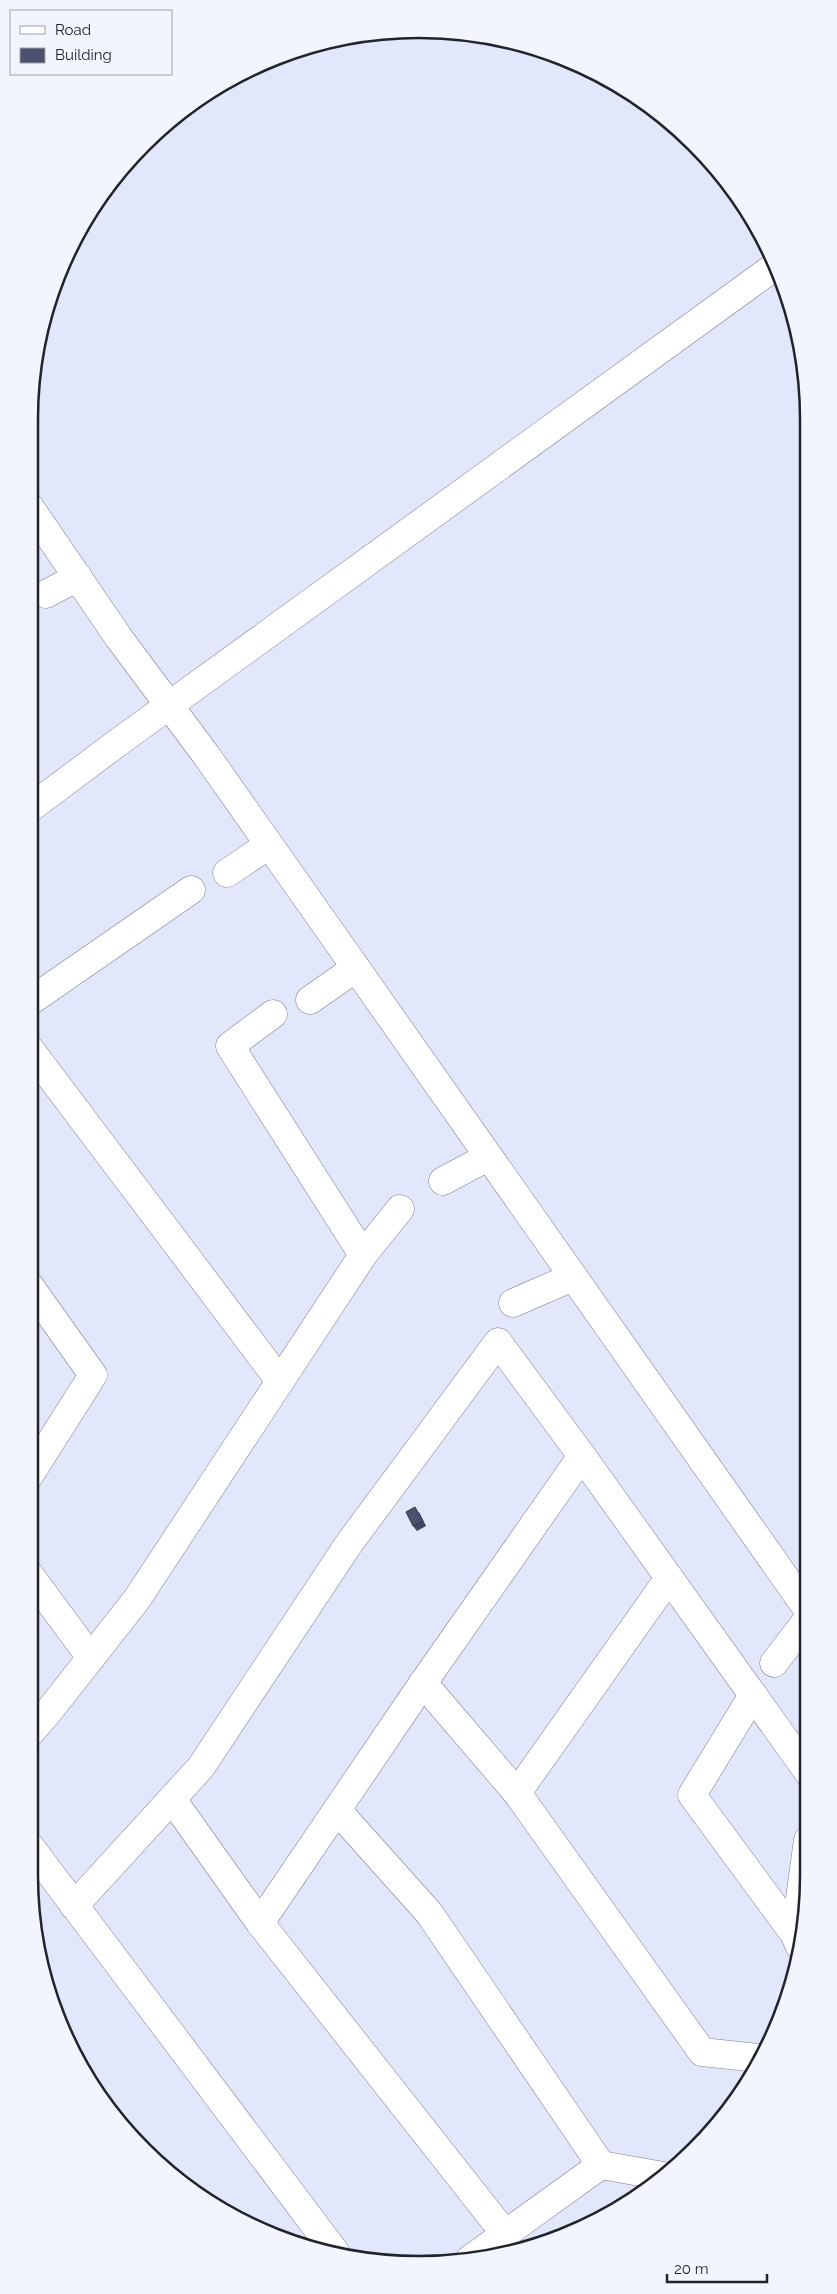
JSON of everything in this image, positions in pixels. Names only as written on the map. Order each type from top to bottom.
[{"type":"street","points":[[38,803],[120,740],[769,271]]},
{"type":"street","points":[[38,519],[118,638],[206,755],[800,1599]]},
{"type":"street","points":[[46,594],[78,577]]},
{"type":"street","points":[[227,873],[269,845]]},
{"type":"street","points":[[38,996],[190,890]]},
{"type":"street","points":[[310,1000],[356,968]]},
{"type":"street","points":[[273,1014],[230,1046],[363,1256]]},
{"type":"street","points":[[38,1060],[280,1381]]},
{"type":"street","points":[[443,1181],[488,1157]]},
{"type":"street","points":[[38,1723],[137,1599],[363,1256],[400,1209]]},
{"type":"street","points":[[513,1303],[573,1277]]},
{"type":"street","points":[[38,1298],[93,1375],[38,1462]]},
{"type":"street","points":[[74,1906],[201,1767],[348,1545],[498,1342],[800,1761]]},
{"type":"street","points":[[260,1923],[423,1683],[582,1456]]},
{"type":"street","points":[[517,1793],[669,1578]]},
{"type":"street","points":[[38,1586],[91,1658]]},
{"type":"street","points":[[774,1663],[800,1629]]},
{"type":"street","points":[[423,1683],[517,1793],[702,2052],[753,2057]]},
{"type":"street","points":[[753,1696],[692,1795],[794,1936]]},
{"type":"street","points":[[172,1799],[260,1923],[506,2235]]},
{"type":"street","points":[[337,1810],[429,1913],[601,2165],[654,2174]]},
{"type":"street","points":[[38,1857],[331,2246]]},
{"type":"street","points":[[483,2251],[601,2165]]},
{"type":"building","points":[[415,1507],[423,1521],[413,1526],[406,1512]]}]
